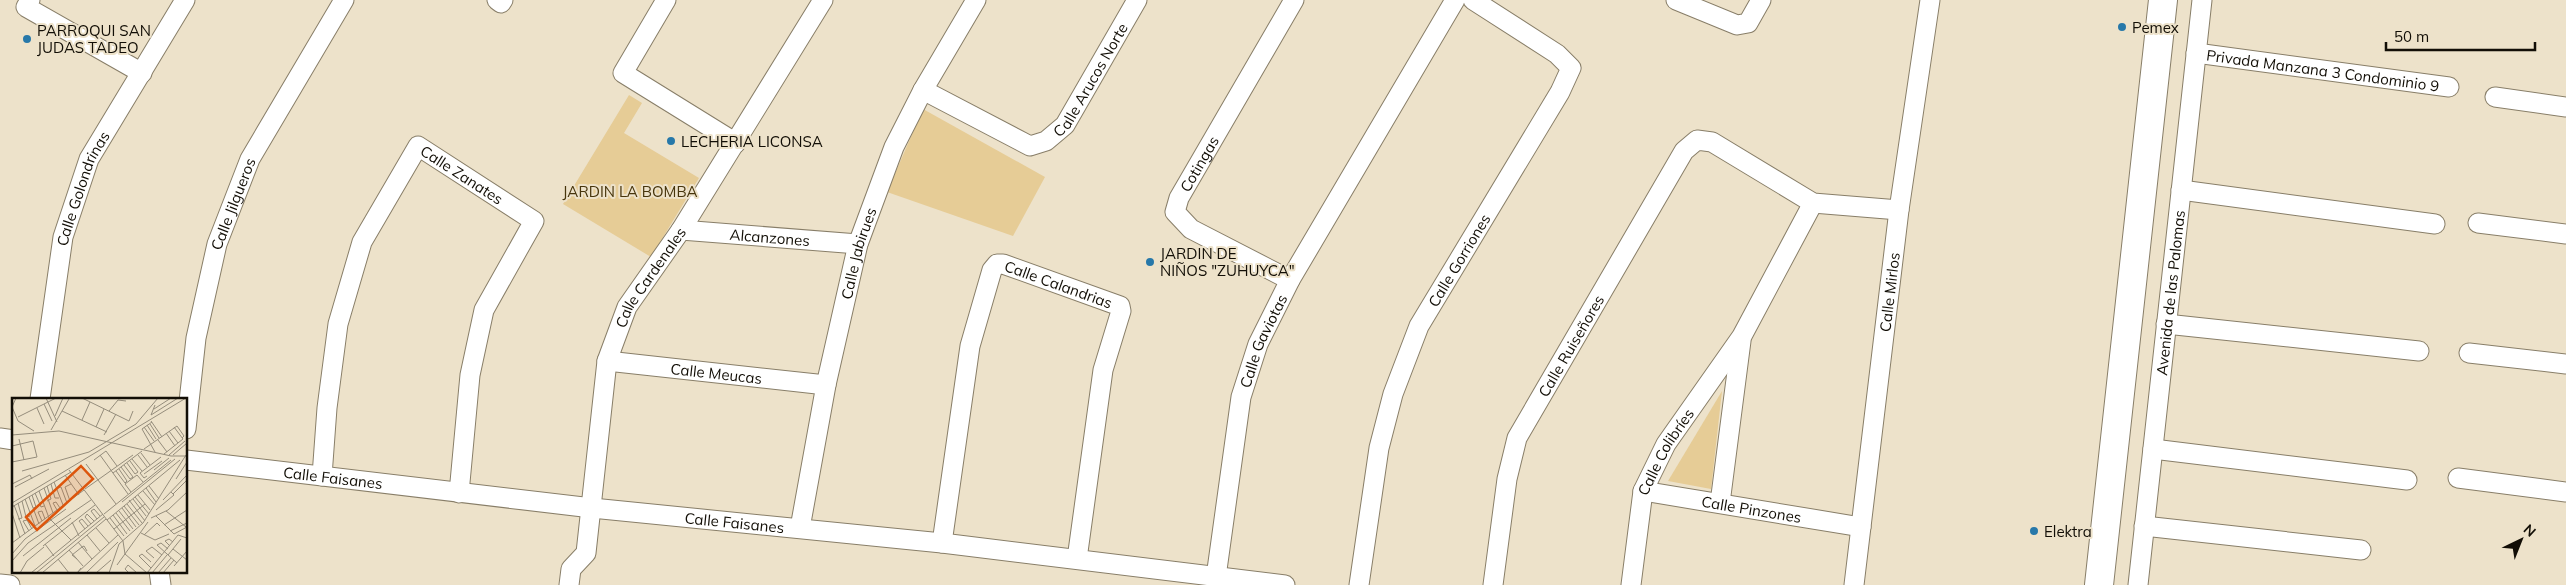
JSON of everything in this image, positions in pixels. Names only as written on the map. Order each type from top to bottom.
[{"type":"main road","points":[[2099,585],[2163,0]]},
{"type":"street","points":[[30,0],[26,7],[142,73]]},
{"type":"street","name":"Calle Golondrinas","points":[[40,398],[63,237],[89,159],[185,0]]},
{"type":"street","name":"Calle Jilgueros","points":[[188,411],[196,338],[216,244],[250,159],[344,0]]},
{"type":"street","points":[[497,0],[501,3],[503,0]]},
{"type":"street","points":[[666,0],[623,73],[736,143]]},
{"type":"street","name":"Calle Cardenales","points":[[570,577],[586,552],[607,362],[627,308],[681,230],[823,0]]},
{"type":"street","name":"Calle Jabirues","points":[[800,528],[826,385],[858,244],[894,147],[923,90],[976,0]]},
{"type":"street","name":"Calle Arucos Norte","points":[[923,90],[1030,146],[1046,141],[1065,126],[1137,0]]},
{"type":"street","name":"Cotingas","points":[[1290,280],[1191,229],[1175,212],[1178,198],[1294,0]]},
{"type":"street","name":"Calle Gaviotas","points":[[1216,577],[1241,397],[1258,344],[1290,280],[1455,0]]},
{"type":"street","name":"Calle Gorriones","points":[[1359,585],[1379,448],[1393,394],[1419,326],[1560,92],[1572,68],[1557,54],[1473,0]]},
{"type":"street","points":[[1676,0],[1736,25],[1748,23],[1761,0]]},
{"type":"street","name":"Calle Mirlos","points":[[1854,585],[1899,210],[1930,0]]},
{"type":"street","name":"Avenida de las Palomas","points":[[2138,585],[2202,0]]},
{"type":"street","name":"Privada Manzana 3 Condominio 9","points":[[2196,53],[2449,87]]},
{"type":"street","points":[[2495,96],[2566,107]]},
{"type":"street","name":"Calle Ruiseñores","points":[[1492,585],[1507,479],[1518,438],[1684,151],[1697,140],[1712,142],[1813,203]]},
{"type":"street","name":"Calle Zanates","points":[[322,476],[327,408],[338,324],[362,242],[418,146],[534,221],[484,310],[470,375],[459,493]]},
{"type":"street","points":[[2181,190],[2435,224]]},
{"type":"street","points":[[1813,203],[1899,210]]},
{"type":"street","name":"Calle Colibríes","points":[[1631,585],[1643,491],[1666,444],[1742,336],[1813,203]]},
{"type":"street","points":[[2478,223],[2566,234]]},
{"type":"street","name":"Alcanzones","points":[[681,230],[858,244]]},
{"type":"street","name":"Calle Calandrias","points":[[942,543],[970,346],[992,270],[997,264],[1003,264],[1120,306],[1121,311],[1103,370],[1077,559]]},
{"type":"street","points":[[2166,324],[2419,351]]},
{"type":"street","name":"Calle Colibríes","points":[[1720,503],[1742,336]]},
{"type":"street","points":[[2470,353],[2566,364]]},
{"type":"street","name":"Calle Meucas","points":[[607,362],[826,385]]},
{"type":"street","points":[[2153,449],[2406,480]]},
{"type":"street","name":"Calle Faisanes","points":[[188,460],[592,508],[942,543],[1285,585]]},
{"type":"street","points":[[2458,478],[2566,492]]},
{"type":"street","name":"Calle Pinzones","points":[[1643,491],[1861,527]]},
{"type":"street","points":[[2144,526],[2361,550]]},
{"type":"street","points":[[159,572],[161,585]]},
{"type":"street","points":[[0,584],[10,585]]},
{"type":"green space","name":"JARDIN LA BOMBA","points":[[629,95],[642,103],[624,133],[699,178],[651,257],[563,204]]},
{"type":"green space","points":[[923,109],[1045,177],[1013,236],[887,192]]},
{"type":"green space","points":[[1722,391],[1711,489],[1668,481]]},
{"type":"place","name":"Pemex","points":[[2122,27]]},
{"type":"place","name":"PARROQUI SAN JUDAS TADEO","points":[[27,39]]},
{"type":"place","name":"LECHERIA LICONSA","points":[[671,141]]},
{"type":"place","name":"JARDIN DE NIÑOS \"ZUHUYCA\"","points":[[1150,262]]},
{"type":"place","name":"Elektra","points":[[2034,531]]}]
